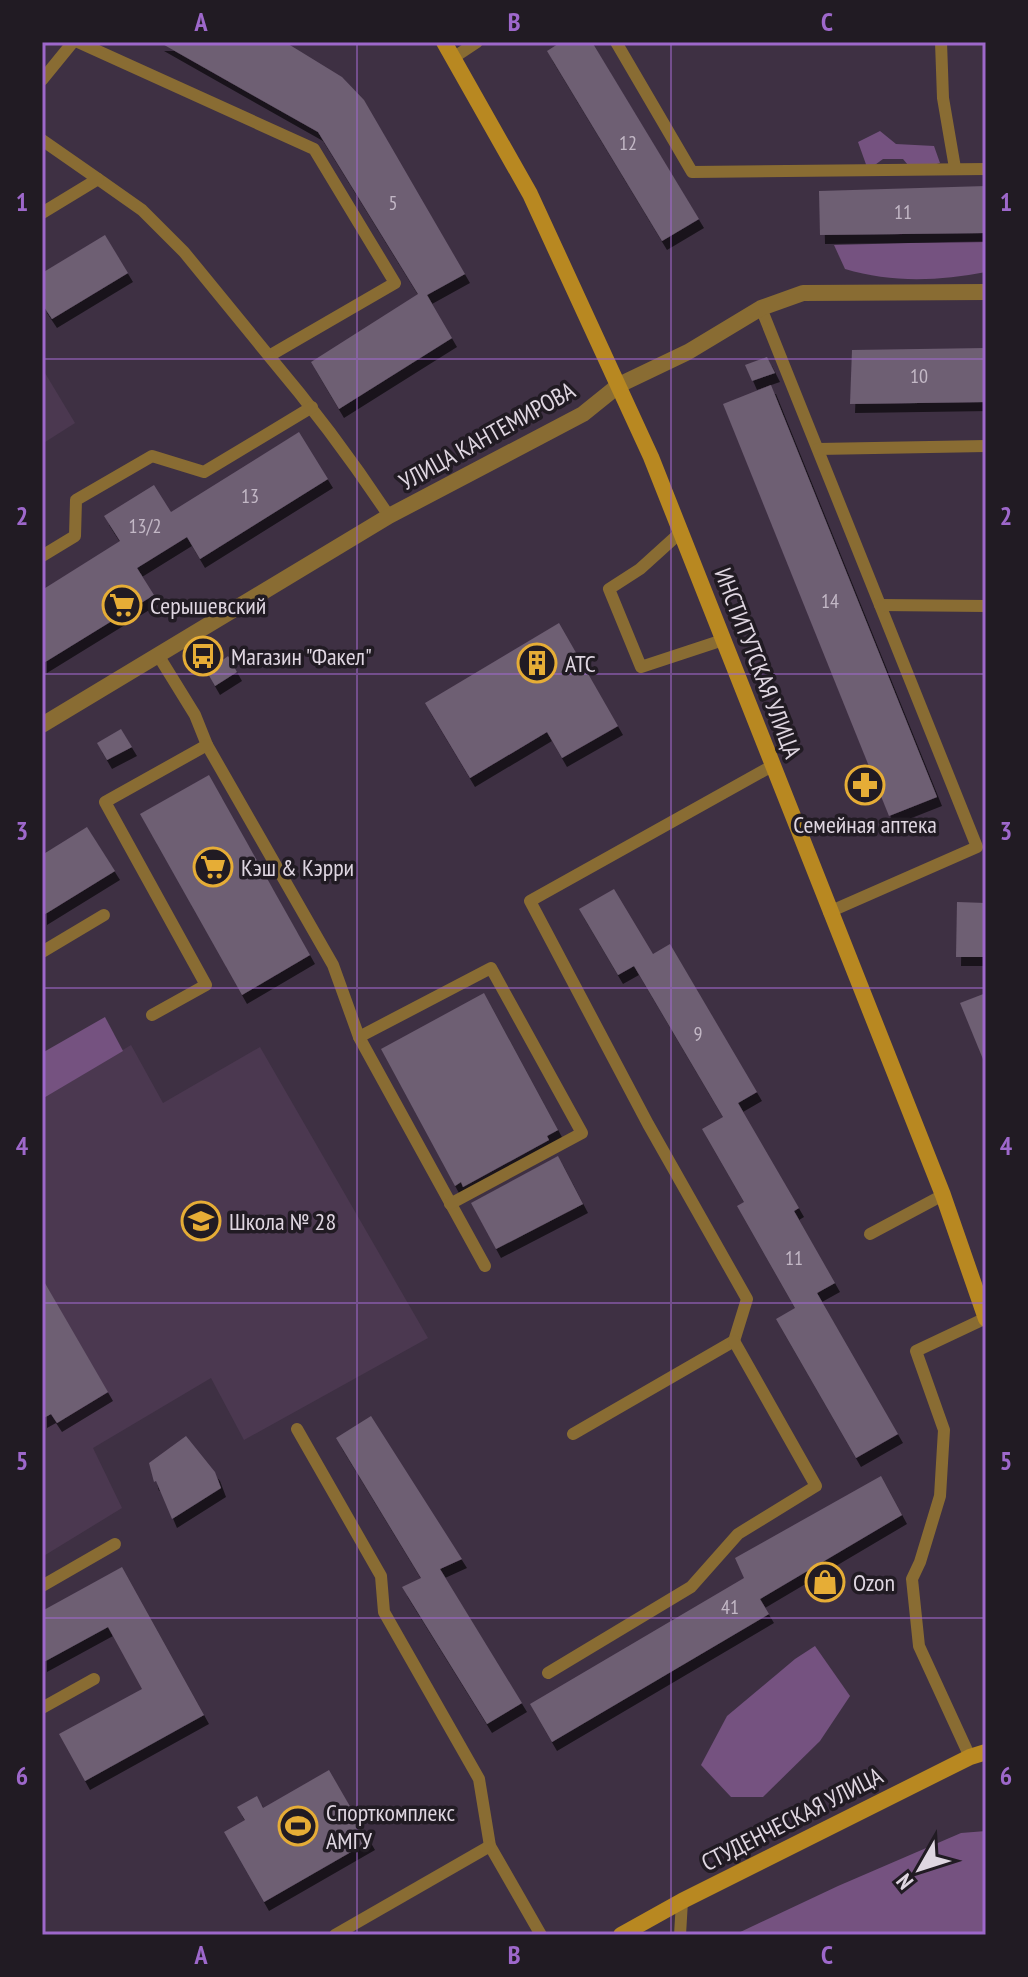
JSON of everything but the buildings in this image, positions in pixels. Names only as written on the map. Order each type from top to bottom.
[{"type":"main road","name":"ИНСТИТУТСКАЯ УЛИЦА","points":[[444,42],[530,194],[619,385],[682,531],[829,912],[943,1195],[986,1319]]},
{"type":"main road","name":"СТУДЕНЧЕСКАЯ УЛИЦА","points":[[621,1935],[682,1901],[978,1754]]},
{"type":"street","name":"УЛИЦА КАНТЕМИРОВА","points":[[42,725],[389,516],[583,414],[619,385],[688,352],[761,308],[803,293],[986,292]]},
{"type":"lane","points":[[42,80],[75,42],[314,149],[395,283],[269,356]]},
{"type":"lane","points":[[453,58],[477,42]]},
{"type":"lane","points":[[616,42],[692,172],[986,169]]},
{"type":"lane","points":[[941,42],[943,98],[955,168]]},
{"type":"lane","points":[[42,140],[142,210],[184,252],[312,407],[389,516]]},
{"type":"lane","points":[[42,213],[98,179]]},
{"type":"lane","points":[[761,308],[981,847],[829,912]]},
{"type":"lane","points":[[42,556],[75,536],[76,500],[152,456],[204,472],[312,407]]},
{"type":"lane","points":[[818,449],[986,446]]},
{"type":"lane","points":[[682,531],[640,569],[609,589],[641,667],[723,640]]},
{"type":"lane","points":[[880,605],[986,606]]},
{"type":"lane","points":[[158,655],[195,715],[207,745],[333,965],[359,1037],[485,1266]]},
{"type":"lane","points":[[152,1015],[206,985],[105,802],[207,745]]},
{"type":"lane","points":[[573,1434],[734,1341],[747,1299],[648,1124],[530,901],[772,766]]},
{"type":"lane","points":[[42,952],[104,915]]},
{"type":"lane","points":[[359,1037],[491,968],[582,1133],[450,1204]]},
{"type":"lane","points":[[870,1234],[943,1195]]},
{"type":"lane","points":[[978,1754],[919,1646],[912,1579],[940,1496],[944,1430],[916,1351],[986,1319]]},
{"type":"lane","points":[[548,1673],[691,1587],[738,1534],[816,1486],[734,1341]]},
{"type":"lane","points":[[297,1429],[381,1576],[384,1612],[479,1779],[490,1846],[541,1935]]},
{"type":"lane","points":[[42,1586],[115,1544]]},
{"type":"lane","points":[[42,1708],[94,1679]]},
{"type":"lane","points":[[335,1935],[490,1846]]},
{"type":"lane","points":[[680,1935],[682,1901]]},
{"type":"shaded area","points":[[880,131],[896,144],[934,146],[940,163],[913,171],[903,159],[883,159],[868,170],[858,142]]},
{"type":"shaded area","points":[[986,241],[986,272],[933,279],[880,277],[845,269],[834,245]]},
{"type":"shaded area","points":[[42,368],[75,423],[42,444]]},
{"type":"shaded area","points":[[105,1017],[123,1051],[42,1099],[42,1053]]},
{"type":"shaded area","name":"Школа № 28","points":[[131,1045],[163,1103],[260,1047],[428,1338],[244,1440],[211,1378],[93,1448],[122,1508],[42,1557],[42,1099]]},
{"type":"shaded area","points":[[815,1646],[850,1696],[820,1741],[763,1797],[731,1797],[701,1765],[727,1716]]},
{"type":"shaded area","points":[[986,1831],[986,1935],[734,1935],[961,1833]]},
{"type":"place","name":"Серышевский","points":[[122,605]]},
{"type":"place","name":"Магазин \"Факел\"","points":[[203,656]]},
{"type":"place","name":"АТС","points":[[537,663]]},
{"type":"place","name":"Семейная аптека","points":[[865,785]]},
{"type":"place","name":"Кэш & Кэрри","points":[[213,867]]},
{"type":"place","name":"Школа № 28","points":[[201,1221]]},
{"type":"place","name":"Ozon","points":[[825,1582]]},
{"type":"place","name":"Спорткомплекс АМГУ","points":[[298,1826]]}]
